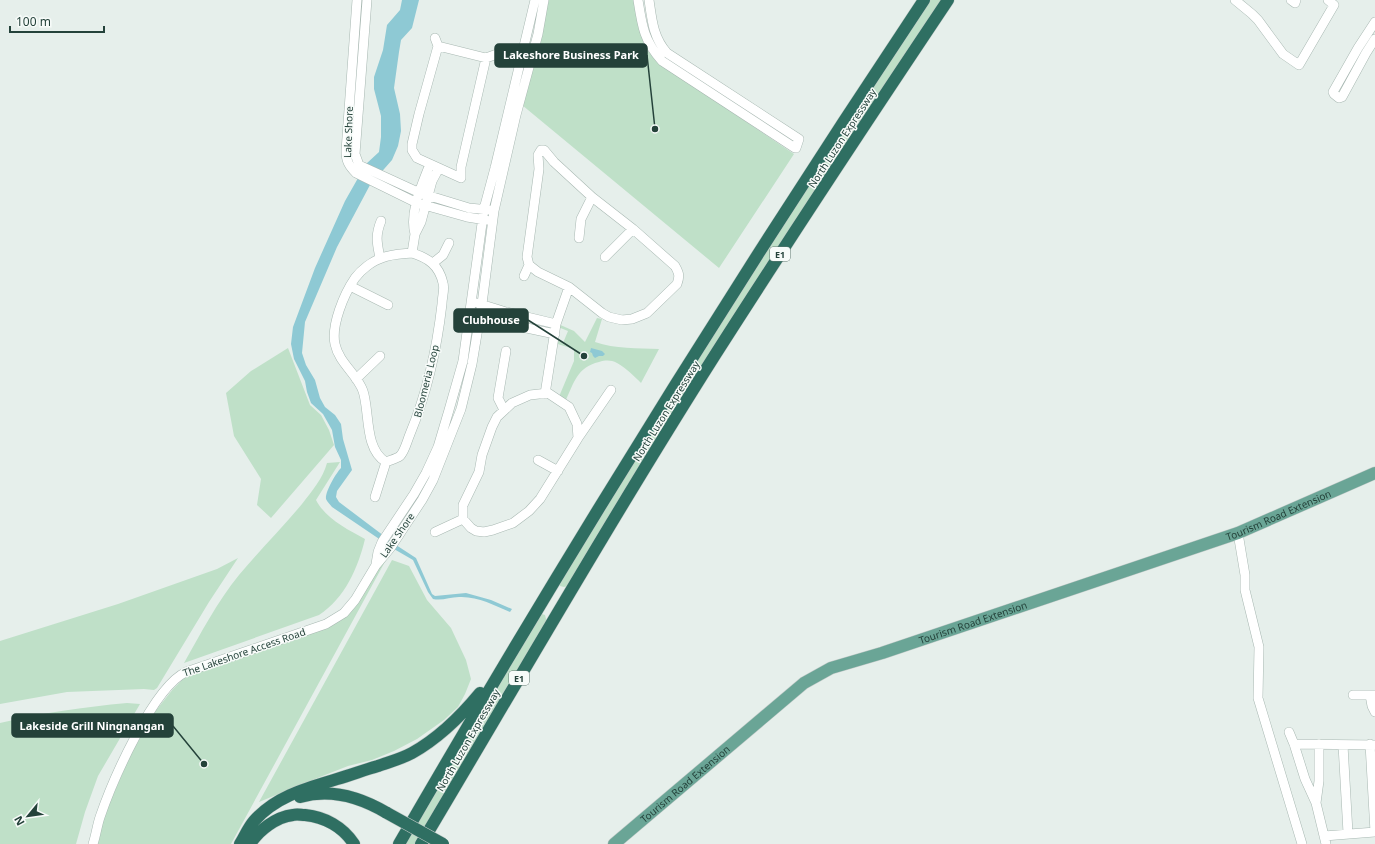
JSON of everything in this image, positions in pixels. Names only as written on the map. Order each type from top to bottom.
[{"type":"highway","name":"North Luzon Expressway","points":[[399,844],[507,657],[697,348],[852,108],[924,0]]},
{"type":"highway","name":"North Luzon Expressway","points":[[421,844],[574,585],[714,356],[948,0]]},
{"type":"highway","points":[[245,843],[246,832],[255,820],[270,806],[284,798],[302,789],[411,754],[424,745],[465,711],[507,657]]},
{"type":"highway","points":[[245,843],[259,822],[279,806],[290,800],[315,794],[328,793],[353,797],[365,801],[443,844]]},
{"type":"highway","points":[[245,843],[282,818],[293,815],[326,819],[342,830],[354,844]]},
{"type":"main road","name":"Tourism Road Extension","points":[[614,844],[804,683],[831,668],[882,653],[1238,534],[1375,473]]},
{"type":"street","name":"Lake Shore","points":[[356,167],[346,158],[346,151],[357,0]]},
{"type":"street","name":"Lake Shore","points":[[356,167],[355,154],[367,0]]},
{"type":"street","name":"Lake Shore","points":[[376,565],[378,552],[382,542],[414,494],[438,447],[463,361],[484,209],[535,0]]},
{"type":"street","name":"Lake Shore","points":[[376,565],[391,547],[433,480],[461,409],[472,364],[482,304],[494,211],[516,115],[538,34],[544,0]]},
{"type":"street","points":[[638,0],[640,16],[648,44],[662,62],[796,148],[799,138],[667,53],[660,45],[652,26],[650,0]]},
{"type":"street","points":[[1235,0],[1255,17],[1283,54],[1299,65],[1334,5],[1328,0]]},
{"type":"street","points":[[1291,0],[1294,3],[1296,0]]},
{"type":"street","points":[[1375,22],[1358,48],[1333,92],[1339,98],[1342,97],[1375,39]]},
{"type":"street","points":[[486,58],[461,166],[461,178],[417,158],[412,150],[412,144],[437,42],[486,58],[497,54]]},
{"type":"street","points":[[662,62],[667,53]]},
{"type":"street","points":[[541,150],[544,150],[554,162],[592,197],[675,266],[679,272],[677,284],[656,306],[640,317],[632,319],[622,320],[609,316],[602,313],[569,287],[538,272],[529,265],[527,257],[539,168],[538,156],[541,150]]},
{"type":"street","points":[[539,168],[554,162]]},
{"type":"street","points":[[423,199],[430,164]]},
{"type":"street","points":[[356,167],[380,180],[467,217],[492,222]]},
{"type":"street","points":[[412,253],[415,234],[413,220],[439,168]]},
{"type":"street","points":[[579,238],[581,219],[592,197]]},
{"type":"street","points":[[423,199],[469,208],[494,211]]},
{"type":"street","points":[[380,258],[377,232],[381,222]]},
{"type":"street","points":[[605,257],[633,230]]},
{"type":"street","points":[[375,497],[386,462],[379,458],[375,451],[363,392],[356,379],[344,364],[335,345],[335,326],[350,286],[364,269],[380,258],[412,253],[433,263],[443,255],[448,243]]},
{"type":"street","name":"Bloomeria Loop","points":[[386,462],[400,456],[404,450],[419,412],[433,362],[444,285],[441,276],[433,263]]},
{"type":"street","points":[[524,276],[529,265]]},
{"type":"street","points":[[350,286],[388,305]]},
{"type":"street","points":[[545,394],[556,324],[569,287]]},
{"type":"street","points":[[472,301],[507,316],[522,327],[555,334]]},
{"type":"street","points":[[470,313],[507,316],[556,324]]},
{"type":"street","points":[[504,410],[498,398],[506,351]]},
{"type":"street","points":[[356,379],[380,356]]},
{"type":"street","points":[[578,438],[577,424],[569,407],[551,395],[530,395],[512,403],[497,418],[492,427],[482,455],[479,472],[463,505],[463,518],[471,528],[484,532],[513,523],[529,511],[540,499],[578,438],[611,390]]},
{"type":"street","points":[[538,460],[558,471]]},
{"type":"street","points":[[435,532],[463,518]]},
{"type":"street","points":[[1238,534],[1245,575],[1245,590],[1259,647],[1258,698],[1302,844]]},
{"type":"street","name":"The Lakeshore Access Road","points":[[93,844],[100,818],[123,761],[152,707],[161,694],[179,675],[334,620],[344,613],[355,600],[376,565]]},
{"type":"street","points":[[1353,695],[1372,695],[1372,706],[1375,712]]},
{"type":"street","points":[[1289,732],[1305,779],[1316,803],[1325,840],[1348,833],[1375,832],[1372,744],[1294,744]]},
{"type":"street","points":[[1316,803],[1319,781],[1319,744]]},
{"type":"street","points":[[1343,745],[1348,833]]},
{"type":"green space","points":[[549,0],[635,0],[644,46],[656,61],[794,154],[719,268],[522,105]]},
{"type":"green space","points":[[930,0],[945,0],[568,586],[560,586],[559,582],[761,255]]},
{"type":"green space","points":[[597,318],[602,319],[595,342],[619,347],[659,349],[641,383],[617,363],[602,361],[592,364],[581,372],[574,382],[565,402],[558,399],[574,361],[574,349],[551,342],[554,339],[563,343],[568,331],[558,327],[556,323],[574,331],[585,342]]},
{"type":"green space","points":[[288,348],[310,405],[321,415],[329,430],[334,445],[271,518],[257,505],[261,479],[234,436],[226,393],[251,371]]},
{"type":"green space","points":[[340,462],[316,500],[325,513],[331,518],[365,539],[359,561],[343,591],[328,608],[319,615],[184,663],[216,607],[231,585],[302,504],[320,479],[327,463]]},
{"type":"green space","points":[[238,558],[209,602],[157,688],[154,690],[144,689],[67,692],[0,704],[0,641],[118,604],[217,569]]},
{"type":"green space","points":[[387,558],[231,844],[96,844],[100,825],[130,756],[154,713],[173,689],[185,677],[337,620]]},
{"type":"green space","points":[[392,560],[409,566],[427,600],[451,628],[466,660],[471,679],[458,707],[444,720],[417,739],[394,751],[372,760],[348,766],[259,802]]},
{"type":"green space","points":[[538,615],[545,615],[547,623],[417,844],[402,844]]},
{"type":"green space","points":[[127,703],[140,704],[98,776],[85,812],[76,844],[0,844],[0,723],[63,711]]},
{"type":"water","points":[[402,0],[419,0],[412,28],[401,40],[399,52],[394,88],[400,114],[401,131],[398,146],[392,160],[370,185],[337,247],[305,322],[302,353],[306,365],[315,380],[320,398],[325,407],[335,415],[341,424],[343,439],[352,470],[337,491],[336,497],[339,502],[396,545],[416,558],[432,594],[435,596],[466,593],[491,600],[512,609],[510,612],[472,598],[459,597],[440,600],[433,599],[428,592],[413,560],[332,507],[326,499],[326,496],[329,487],[341,468],[341,460],[335,447],[332,430],[323,414],[311,403],[305,381],[294,359],[291,344],[293,327],[315,268],[345,201],[366,164],[379,152],[381,116],[374,89],[374,77],[383,50],[387,25],[400,10]]},
{"type":"water","points":[[591,348],[602,351],[605,354],[595,358],[590,352]]},
{"type":"place","name":"Lakeshore Business Park","points":[[655,129]]},
{"type":"place","name":"Clubhouse","points":[[584,356]]},
{"type":"place","name":"Lakeside Grill Ningnangan","points":[[204,764]]}]
